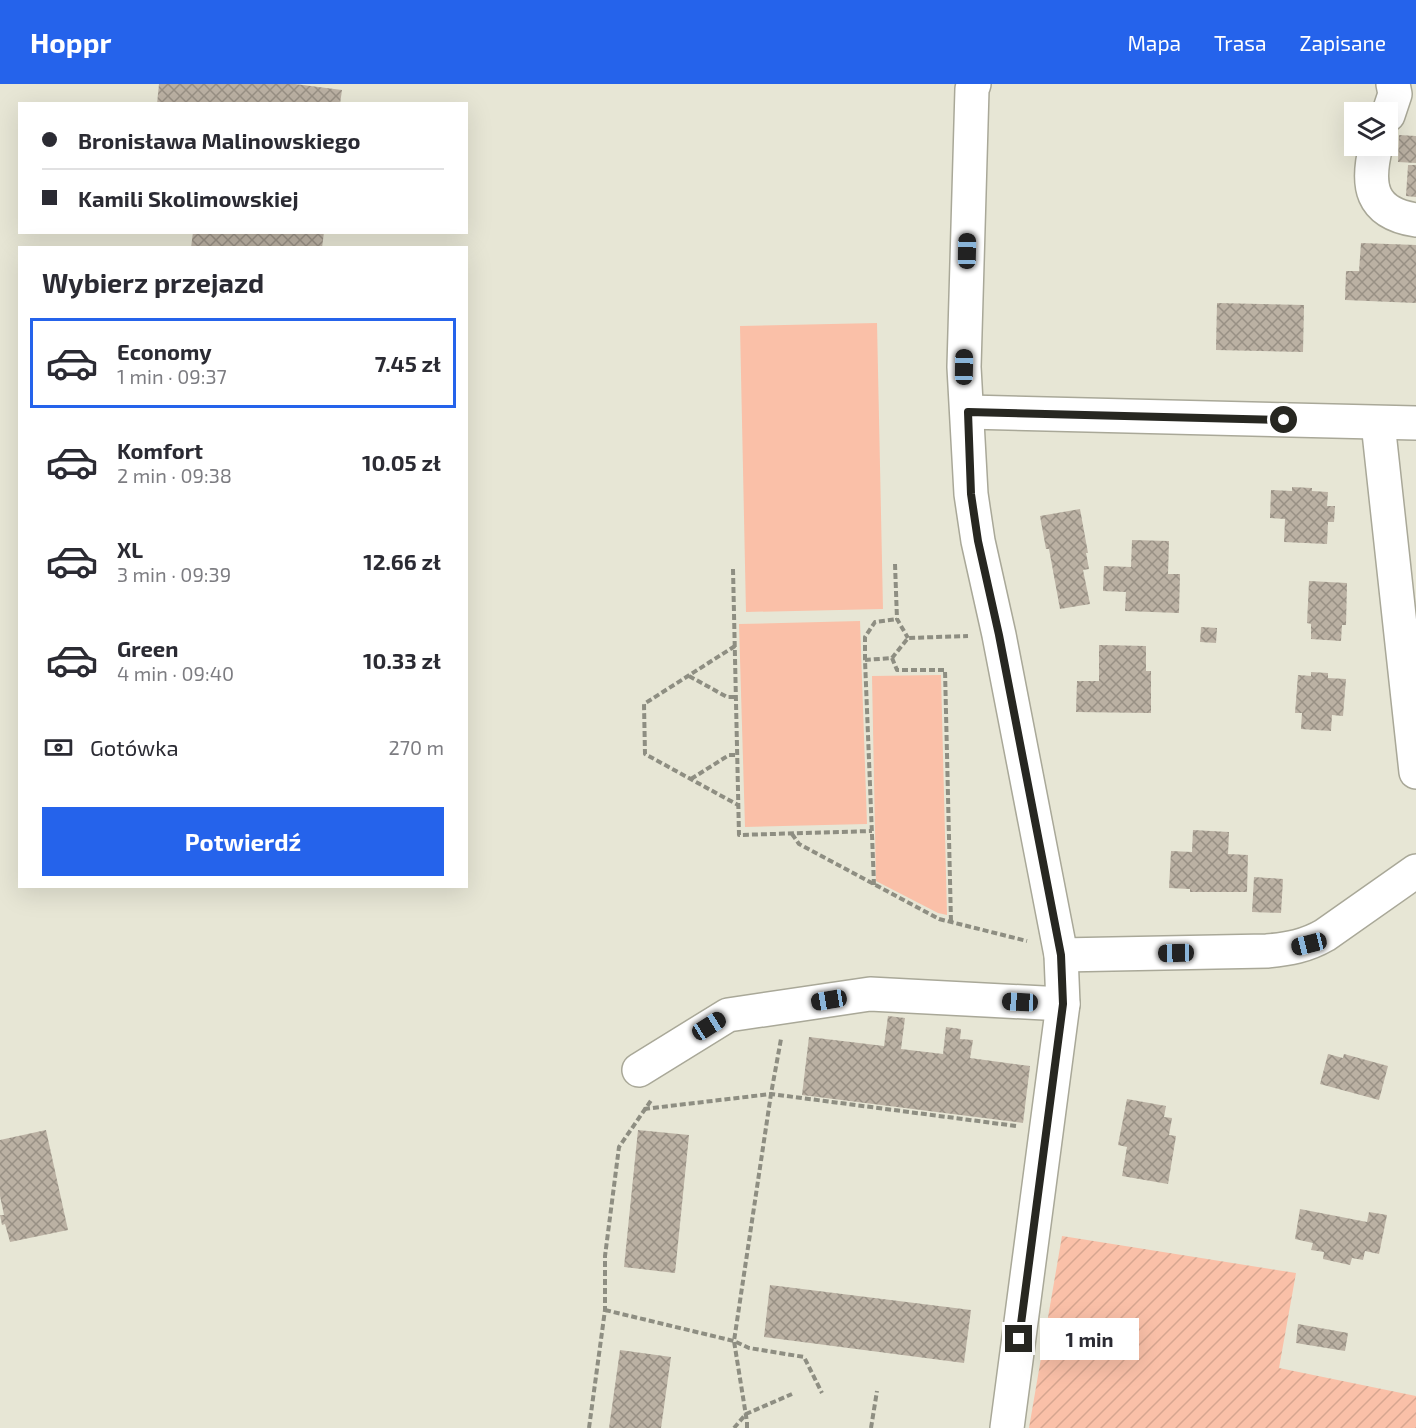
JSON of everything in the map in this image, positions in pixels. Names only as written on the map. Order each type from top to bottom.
[{"type":"street","points":[[974,84],[964,367],[970,474],[975,523],[1061,955],[1063,1004],[1007,1428]]},
{"type":"street","points":[[1374,156],[1370,181],[1376,199],[1389,212],[1416,220]]},
{"type":"street","points":[[968,412],[1416,423]]},
{"type":"street","points":[[1378,423],[1416,772]]},
{"type":"street","points":[[1061,955],[1290,949],[1309,944],[1325,935],[1416,872]]},
{"type":"street","points":[[648,1082],[728,1015],[870,994],[1063,1004]]},
{"type":"path","points":[[895,564],[897,619],[908,638]]},
{"type":"path","points":[[733,569],[739,835],[872,831]]},
{"type":"path","points":[[874,885],[865,637],[875,622],[897,619]]},
{"type":"path","points":[[865,660],[892,658],[908,638],[999,635]]},
{"type":"path","points":[[735,646],[644,704],[645,754],[739,805]]},
{"type":"path","points":[[892,658],[897,670],[945,670],[951,922]]},
{"type":"path","points":[[689,675],[727,697],[736,697]]},
{"type":"path","points":[[691,779],[729,755],[738,754]]},
{"type":"path","points":[[791,834],[799,844],[939,919],[1041,945],[1061,955]]},
{"type":"path","points":[[747,1428],[734,1341],[771,1094],[787,1006]]},
{"type":"path","points":[[589,1428],[605,1310],[605,1256],[619,1147],[644,1109],[648,1082]]},
{"type":"path","points":[[644,1109],[771,1094],[1047,1130]]},
{"type":"path","points":[[605,1310],[734,1341],[748,1348],[804,1357],[822,1392]]},
{"type":"path","points":[[871,1428],[877,1391]]},
{"type":"path","points":[[734,1428],[746,1414],[792,1394]]},
{"type":"shaded area","points":[[877,323],[883,609],[746,612],[740,326]]},
{"type":"shaded area","points":[[860,621],[867,824],[745,827],[739,624]]},
{"type":"shaded area","points":[[941,675],[947,915],[938,913],[876,881],[872,676]]},
{"type":"shaded area","points":[[1062,1236],[1296,1273],[1279,1368],[1416,1396],[1416,1428],[1029,1428]]},
{"type":"building","points":[[159,84],[295,84],[342,90],[340,102],[157,102]]},
{"type":"building","points":[[1399,135],[1416,136],[1416,163],[1398,162]]},
{"type":"building","points":[[1408,165],[1416,165],[1416,197],[1406,196]]},
{"type":"building","points":[[193,234],[324,234],[322,246],[191,246]]},
{"type":"building","points":[[1361,243],[1416,245],[1416,303],[1345,300],[1346,271],[1359,271]]},
{"type":"building","points":[[1217,303],[1304,305],[1303,352],[1216,350]]},
{"type":"building","points":[[1292,487],[1328,492],[1327,506],[1335,506],[1334,522],[1328,522],[1327,544],[1284,542],[1285,519],[1270,518],[1271,490],[1292,491]]},
{"type":"building","points":[[1080,509],[1089,569],[1083,570],[1090,604],[1060,609],[1049,549],[1046,549],[1040,516]]},
{"type":"building","points":[[1132,540],[1169,541],[1168,574],[1180,574],[1179,613],[1125,611],[1126,592],[1103,591],[1104,566],[1131,567]]},
{"type":"building","points":[[1309,581],[1347,583],[1346,625],[1342,625],[1341,641],[1311,639],[1311,624],[1307,623]]},
{"type":"building","points":[[1201,627],[1217,628],[1216,643],[1200,642]]},
{"type":"building","points":[[1099,645],[1146,646],[1146,671],[1151,671],[1151,713],[1076,712],[1077,681],[1099,681]]},
{"type":"building","points":[[1311,672],[1328,673],[1328,678],[1346,679],[1343,716],[1332,715],[1331,731],[1301,729],[1302,713],[1295,713],[1298,675],[1311,676]]},
{"type":"building","points":[[1193,830],[1229,832],[1228,854],[1248,855],[1247,892],[1190,892],[1190,889],[1169,888],[1171,851],[1192,852]]},
{"type":"building","points":[[1254,877],[1283,879],[1281,913],[1252,912]]},
{"type":"building","points":[[888,1016],[905,1018],[901,1049],[943,1054],[946,1027],[961,1029],[960,1039],[973,1040],[970,1058],[1030,1066],[1023,1123],[802,1095],[809,1037],[884,1046]]},
{"type":"building","points":[[1328,1054],[1343,1058],[1344,1054],[1388,1066],[1379,1100],[1320,1084]]},
{"type":"building","points":[[1127,1099],[1166,1106],[1164,1117],[1172,1118],[1169,1135],[1176,1136],[1168,1184],[1122,1176],[1127,1147],[1118,1145]]},
{"type":"building","points":[[46,1130],[68,1230],[10,1242],[0,1215],[4,1215],[0,1196],[0,1140]]},
{"type":"building","points":[[638,1130],[689,1135],[675,1273],[624,1267]]},
{"type":"building","points":[[1300,1209],[1367,1222],[1369,1212],[1387,1215],[1379,1254],[1365,1251],[1363,1260],[1352,1258],[1350,1265],[1323,1259],[1324,1252],[1311,1250],[1313,1243],[1295,1239]]},
{"type":"building","points":[[770,1285],[971,1310],[964,1363],[764,1337]]},
{"type":"building","points":[[1298,1324],[1348,1333],[1345,1351],[1296,1343]]},
{"type":"building","points":[[620,1350],[671,1357],[661,1428],[609,1428]]},
{"type":"route","points":[[1019,1339],[1063,1004],[1061,955],[999,635],[978,541],[971,494],[968,412],[1284,420]]}]
